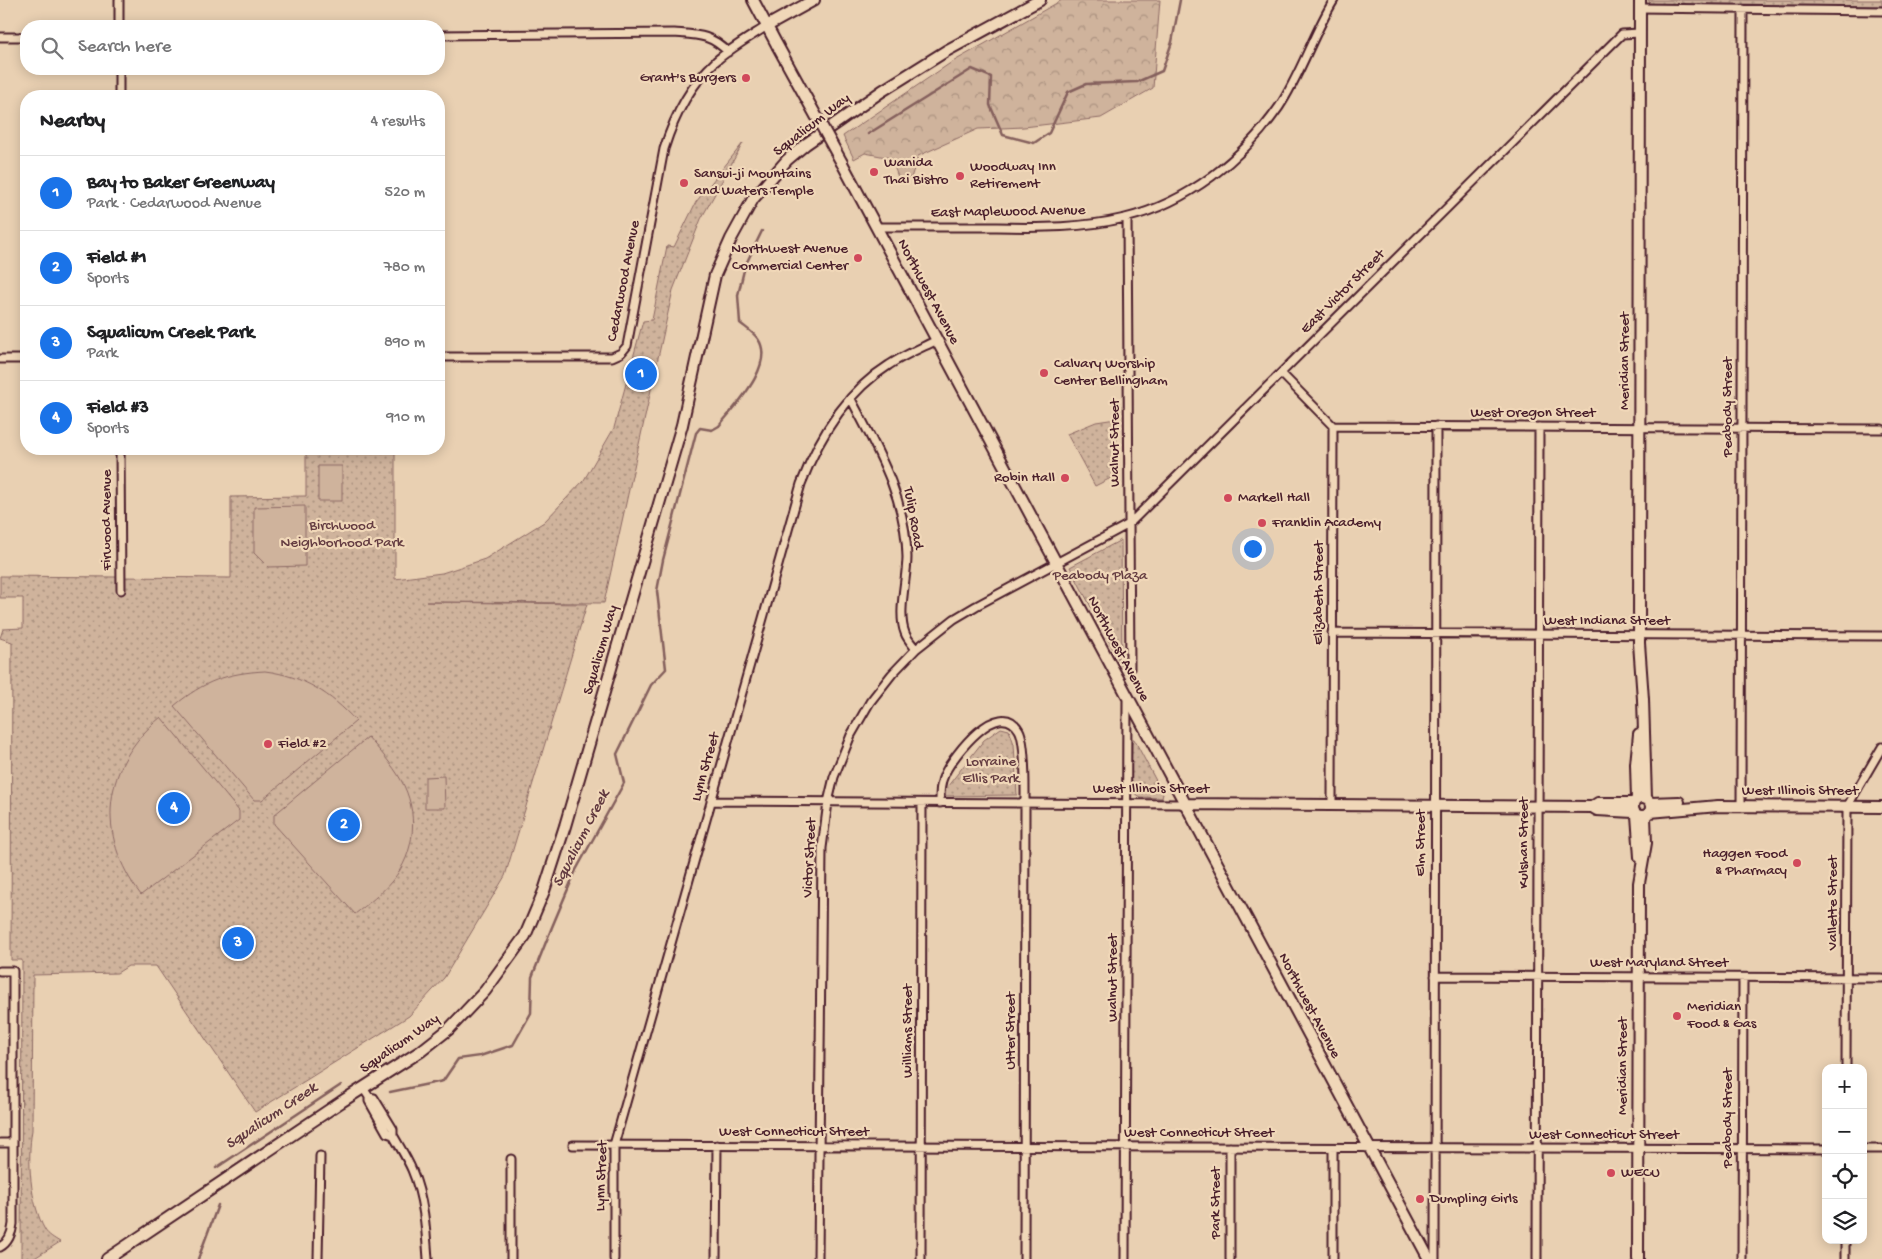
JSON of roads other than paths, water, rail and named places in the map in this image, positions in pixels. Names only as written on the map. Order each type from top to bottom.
[{"type":"street","points":[[118,0],[119,20]]},
{"type":"street","name":"Northwest Avenue","points":[[753,0],[1429,1259]]},
{"type":"street","points":[[767,26],[814,0]]},
{"type":"street","name":"Squalicum Way","points":[[107,1259],[366,1092],[449,1029],[485,991],[525,936],[544,891],[565,826],[682,426],[715,275],[731,239],[753,199],[786,160],[882,91],[946,51],[1040,0]]},
{"type":"street","name":"East Maplewood Avenue","points":[[876,228],[1044,228],[1127,218],[1163,204],[1193,188],[1227,164],[1254,138],[1288,92],[1334,0]]},
{"type":"street","points":[[1640,4],[1743,9],[1882,11]]},
{"type":"street","name":"Meridian Street","points":[[1638,1259],[1638,977],[1639,883],[1642,873],[1643,721],[1639,635],[1640,4]]},
{"type":"street","name":"Peabody Street","points":[[1741,806],[1743,9]]},
{"type":"street","name":"Cedarwood Avenue","points":[[445,357],[612,357],[621,353],[627,346],[664,149],[680,108],[706,73],[728,52],[767,26]]},
{"type":"street","points":[[445,34],[674,33],[700,35],[718,42],[728,52]]},
{"type":"street","name":"East Victor Street","points":[[1056,563],[1129,524],[1622,34],[1640,33]]},
{"type":"street","points":[[0,37],[20,37]]},
{"type":"street","points":[[119,75],[119,90]]},
{"type":"street","name":"Walnut Street","points":[[1127,218],[1130,669]]},
{"type":"street","name":"Lynn Street","points":[[614,1259],[614,1145],[802,484],[817,447],[838,413],[850,399],[883,369],[937,340]]},
{"type":"street","points":[[0,359],[20,359]]},
{"type":"street","points":[[1281,373],[1333,426]]},
{"type":"street","name":"Tulip Road","points":[[850,399],[889,474],[898,499],[907,554],[903,624],[907,638],[916,649]]},
{"type":"street","name":"West Oregon Street","points":[[1333,426],[1882,428]]},
{"type":"street","name":"Elizabeth Street","points":[[1332,805],[1333,426]]},
{"type":"street","name":"Elm Street","points":[[1435,1259],[1436,426]]},
{"type":"street","name":"Kulshan Street","points":[[1536,1259],[1539,427]]},
{"type":"street","name":"Firwood Avenue","points":[[120,455],[121,590]]},
{"type":"street","name":"Victor Street","points":[[818,1259],[821,862],[828,802],[834,777],[855,727],[870,702],[892,674],[916,649],[954,619],[1056,563]]},
{"type":"street","name":"West Indiana Street","points":[[1332,634],[1882,636]]},
{"type":"street","name":"Walnut Street","points":[[1126,1259],[1128,697]]},
{"type":"street","name":"Utter Street","points":[[940,803],[941,784],[945,774],[962,748],[985,726],[1006,721],[1016,726],[1022,735],[1025,803],[1024,1259]]},
{"type":"street","points":[[1847,806],[1882,747]]},
{"type":"street","name":"West Illinois Street","points":[[711,802],[1592,806],[1597,810],[1695,801],[1718,806],[1882,807]]},
{"type":"street","name":"Williams Street","points":[[920,1259],[922,803]]},
{"type":"street","name":"Vallette Street","points":[[1846,1064],[1847,806]]},
{"type":"street","points":[[0,971],[13,971],[12,1224],[10,1235],[5,1245],[0,1247]]},
{"type":"street","name":"West Maryland Street","points":[[1435,976],[1882,978]]},
{"type":"street","name":"Peabody Street","points":[[1742,1259],[1743,978]]},
{"type":"street","points":[[366,1092],[368,1101],[388,1133],[393,1135],[412,1169],[422,1198],[428,1259]]},
{"type":"street","points":[[0,1143],[13,1143]]},
{"type":"street","name":"West Connecticut Street","points":[[572,1145],[1822,1149]]},
{"type":"street","points":[[716,1259],[717,1145]]},
{"type":"street","name":"Park Street","points":[[1230,1147],[1230,1259]]},
{"type":"street","points":[[1332,1259],[1333,1148]]},
{"type":"street","points":[[1867,1149],[1882,1149]]},
{"type":"street","points":[[318,1259],[320,1156]]},
{"type":"street","points":[[511,1158],[511,1259]]},
{"type":"street","points":[[1845,1244],[1845,1259]]},
{"type":"waterway","name":"Squalicum Creek","points":[[868,134],[972,69],[991,77],[990,105],[1003,135],[1034,143],[1049,133],[1068,92],[1086,84],[1137,82],[1162,71],[1172,42],[1180,0]]},
{"type":"waterway","name":"Squalicum Creek","points":[[390,1092],[443,1081],[458,1059],[480,1056],[513,1045],[531,1013],[532,977],[552,927],[576,870],[624,783],[617,754],[651,685],[666,669],[657,591],[663,560],[696,433],[700,428],[712,430],[719,426],[751,385],[762,361],[762,349],[758,339],[740,323],[738,295],[745,266],[762,231]]},
{"type":"waterway","name":"Squalicum Creek","points":[[216,1168],[341,1085]]},
{"type":"waterway","name":"Squalicum Creek","points":[[198,1259],[218,1205]]},
{"type":"place","name":"Grant's Burgers","points":[[746,78]]},
{"type":"place","name":"Wanida Thai Bistro","points":[[874,172]]},
{"type":"place","name":"Woodway Inn Retirement","points":[[960,176]]},
{"type":"place","name":"Sansui-ji Mountains and Waters Temple","points":[[684,183]]},
{"type":"place","name":"Northwest Avenue Commercial Center","points":[[858,258]]},
{"type":"place","name":"Calvary Worship Center Bellingham","points":[[1044,373]]},
{"type":"place","name":"Bay to Baker Greenway","points":[[641,374]]},
{"type":"place","name":"Robin Hall","points":[[1065,478]]},
{"type":"place","name":"Markell Hall","points":[[1228,498]]},
{"type":"place","name":"Franklin Academy","points":[[1262,523]]},
{"type":"place","name":"Field #2","points":[[268,744]]},
{"type":"place","name":"Field #3","points":[[174,808]]},
{"type":"place","name":"Field #1","points":[[344,825]]},
{"type":"place","name":"Haggen Food & Pharmacy","points":[[1797,863]]},
{"type":"place","name":"Squalicum Creek Park","points":[[238,943]]},
{"type":"place","name":"Meridian Food & Gas","points":[[1677,1016]]},
{"type":"place","name":"WECU","points":[[1611,1173]]},
{"type":"place","name":"Dumpling Girls","points":[[1420,1199]]},
{"type":"park label","name":"Birchwood Neighborhood Park","points":[[342,534]]},
{"type":"park label","name":"Peabody Plaza","points":[[1100,576]]},
{"type":"park label","name":"Lorraine Ellis Park","points":[[991,770]]}]
